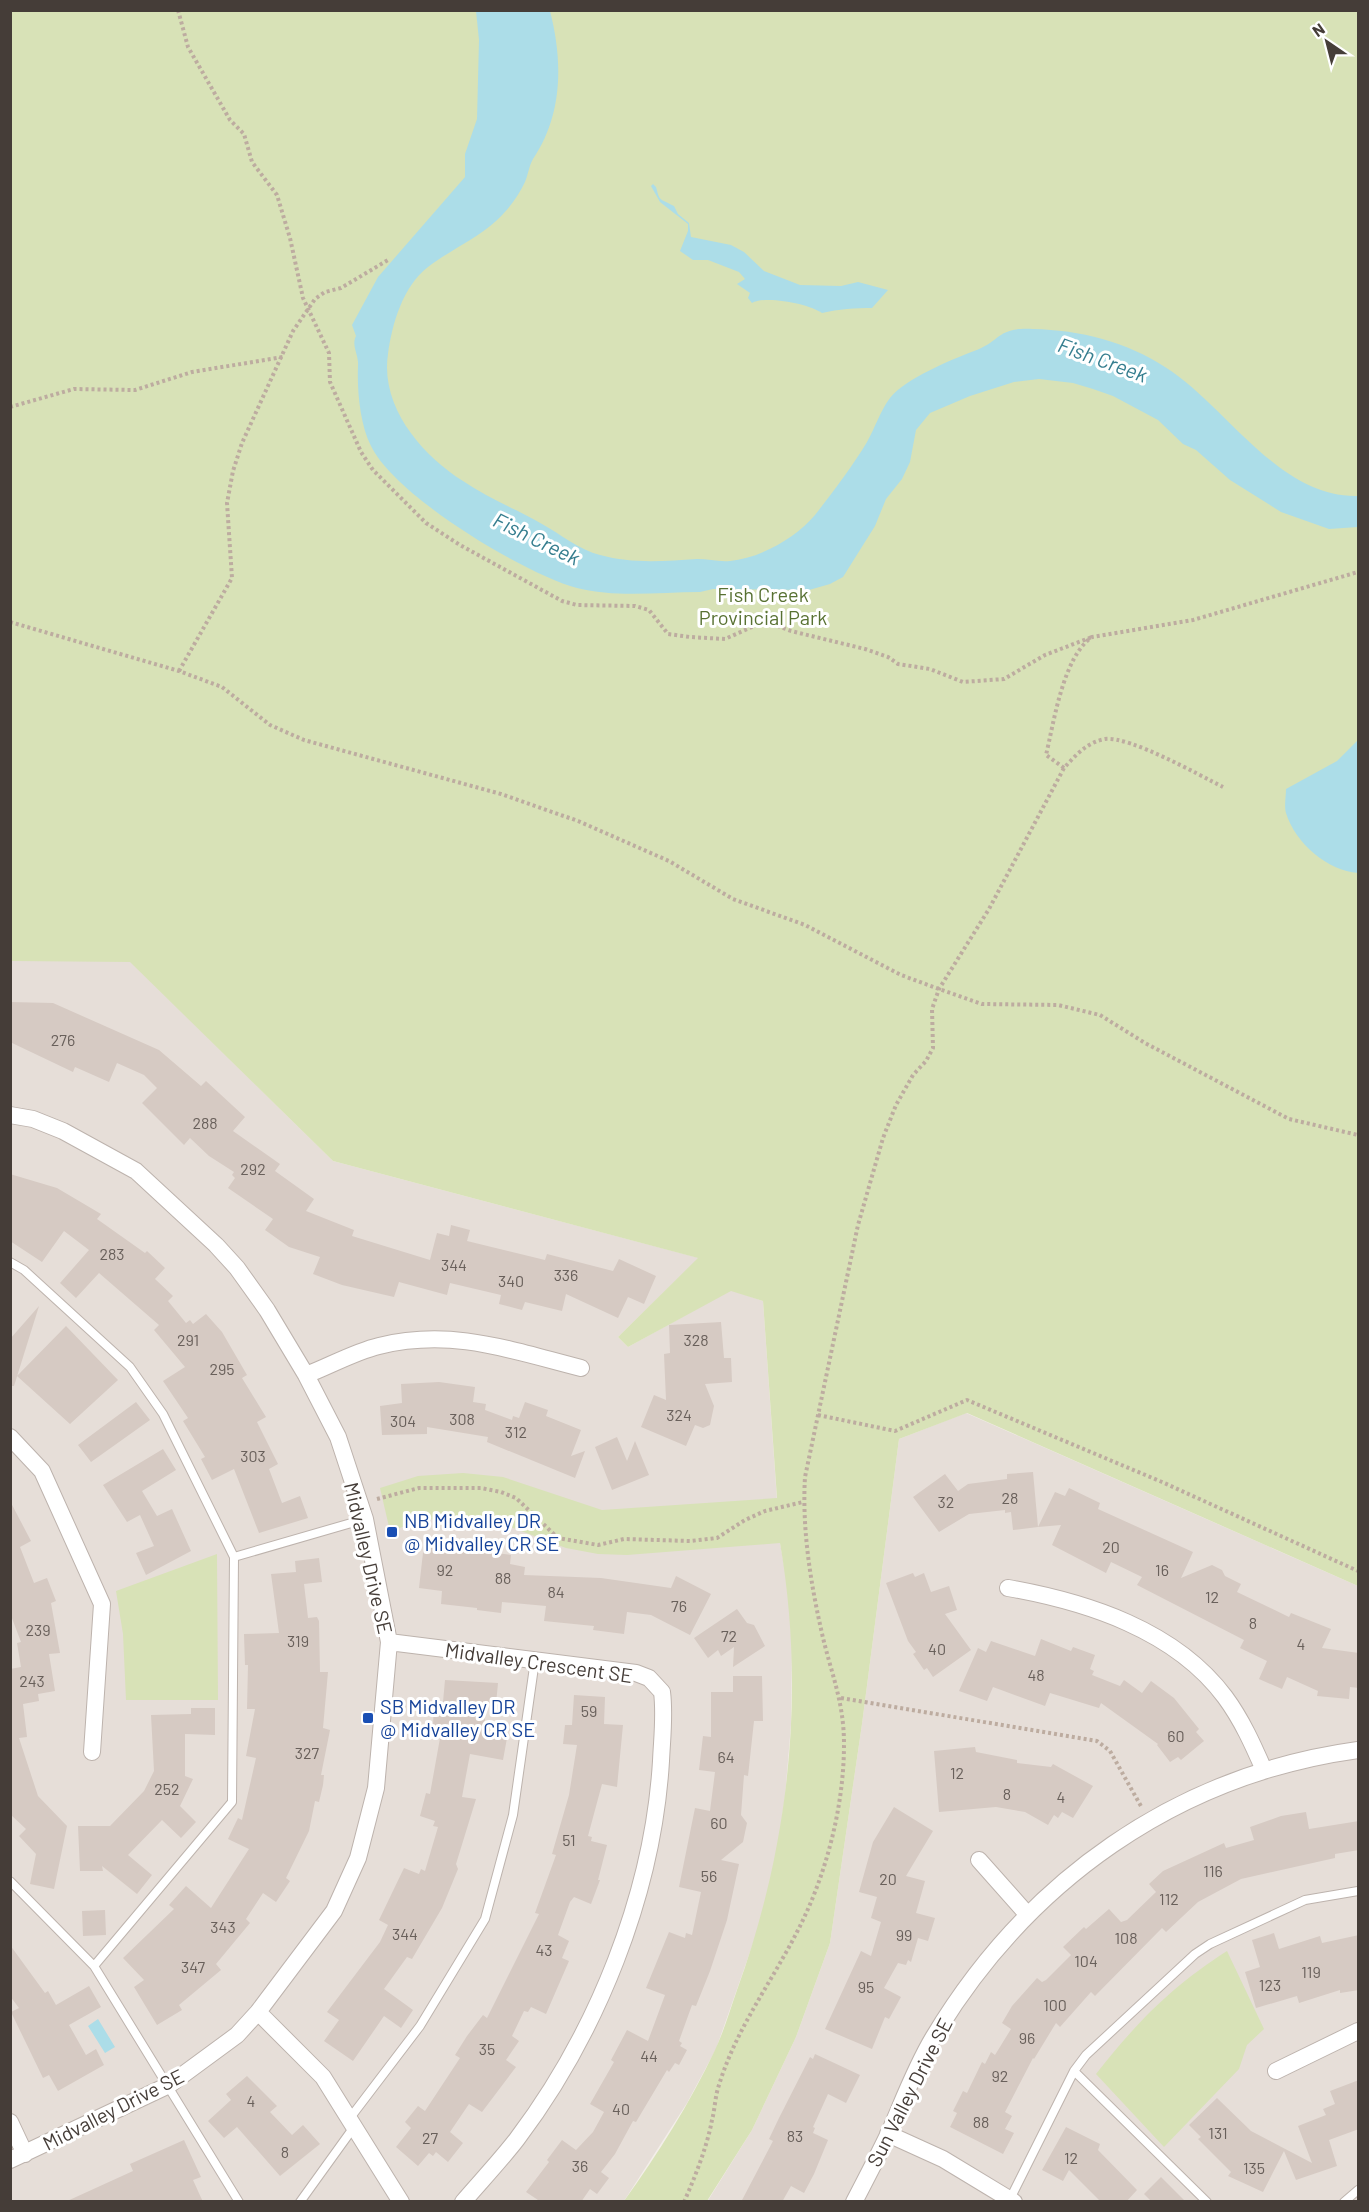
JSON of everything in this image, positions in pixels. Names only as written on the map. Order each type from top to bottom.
[{"type":"street","name":"Midvalley Drive SE","points":[[10,1115],[33,1119],[63,1131],[136,1172],[191,1221],[237,1268],[267,1310],[306,1375],[338,1437],[362,1511],[389,1642],[376,1788],[358,1858],[334,1911],[258,2012],[237,2035],[169,2085],[18,2157]]},
{"type":"street","points":[[306,1375],[376,1347],[410,1340],[441,1338],[481,1342],[581,1368]]},
{"type":"street","points":[[10,1437],[42,1471],[102,1604],[92,1752]]},
{"type":"street","points":[[1008,1587],[1054,1596],[1098,1610],[1132,1625],[1180,1653],[1223,1695],[1252,1742],[1264,1770]]},
{"type":"street","name":"Midvalley Crescent SE","points":[[389,1642],[636,1673],[658,1686],[662,1692],[664,1705],[658,1807],[638,1894],[613,1970],[567,2062],[517,2139],[463,2202]]},
{"type":"street","name":"Sun Valley Drive SE","points":[[854,2202],[916,2071],[947,2016],[973,1977],[1027,1914],[1080,1868],[1149,1821],[1196,1797],[1264,1770],[1304,1759],[1359,1750]]},
{"type":"street","points":[[979,1860],[1027,1914]]},
{"type":"street","points":[[258,2012],[323,2078],[401,2202]]},
{"type":"street","points":[[1276,2071],[1359,2031]]},
{"type":"street","points":[[10,2122],[18,2157]]},
{"type":"street","points":[[888,2133],[943,2159],[1011,2200]]},
{"type":"lane","points":[[10,1262],[24,1270],[130,1367],[163,1414],[234,1557],[232,1802],[94,1966]]},
{"type":"lane","points":[[234,1557],[362,1511]]},
{"type":"lane","points":[[300,2202],[352,2122],[420,2026],[485,1919],[513,1815],[535,1659]]},
{"type":"lane","points":[[10,1881],[94,1966],[239,2202]]},
{"type":"lane","points":[[1011,2200],[1074,2071],[1086,2055],[1138,2005],[1210,1944],[1305,1900],[1359,1891]]},
{"type":"lane","points":[[1074,2071],[1207,2202]]},
{"type":"lane","points":[[1344,2202],[1359,2190]]},
{"type":"path","points":[[178,10],[188,47],[226,112],[244,134],[252,162],[277,195],[290,238],[303,298],[329,353],[330,382],[361,452],[373,470],[426,523],[460,545],[561,601],[577,605],[635,606],[649,610],[668,633],[690,638],[725,639],[759,622],[772,622],[791,631],[865,649],[888,657],[898,664],[930,669],[963,681],[999,681],[1046,655],[1092,637],[1193,620],[1359,572]]},
{"type":"path","points":[[179,671],[226,593],[232,578],[227,503],[233,471],[242,443],[293,332],[315,299],[325,292],[341,288],[388,260]]},
{"type":"path","points":[[10,407],[74,389],[135,390],[192,372],[283,357]]},
{"type":"path","points":[[10,622],[179,671],[222,687],[270,725],[304,741],[501,794],[578,822],[669,861],[733,898],[805,925],[901,975],[939,989],[982,1004],[1058,1005],[1100,1015],[1145,1043],[1289,1119],[1359,1135]]},
{"type":"path","points":[[1064,768],[1046,755],[1068,672],[1085,642],[1092,637]]},
{"type":"path","points":[[684,2202],[712,2123],[718,2085],[744,2024],[796,1934],[816,1893],[841,1789],[844,1744],[841,1698],[821,1630],[809,1561],[803,1502],[805,1477],[866,1194],[896,1105],[913,1075],[926,1061],[933,1048],[932,1009],[939,989],[989,909],[1064,768],[1081,749],[1106,739],[1138,747],[1223,787]]},
{"type":"path","points":[[818,1415],[895,1431],[967,1400],[1162,1482],[1359,1571]]},
{"type":"path","points":[[362,1511],[419,1488],[481,1488],[516,1498],[558,1538],[598,1545],[624,1539],[690,1541],[717,1538],[765,1510],[803,1502]]},
{"type":"path","points":[[841,1698],[1096,1741],[1110,1750],[1149,1821]]},
{"type":"shaded area","points":[[11,961],[130,961],[333,1161],[699,1258],[618,1337],[628,1347],[731,1290],[763,1301],[780,1543],[788,1588],[792,1647],[791,1724],[785,1797],[776,1860],[763,1915],[716,2049],[687,2103],[624,2201],[11,2202]]},
{"type":"shaded area","points":[[966,1413],[1358,1586],[1358,2201],[707,2202],[752,2130],[796,2037],[830,1943],[862,1724],[899,1439]]},
{"type":"green space","name":"Fish Creek Provincial Park","points":[[11,11],[1358,11],[1358,1586],[967,1413],[899,1439],[862,1724],[830,1943],[796,2037],[752,2130],[707,2201],[624,2201],[673,2128],[715,2050],[755,1936],[769,1881],[788,1769],[792,1713],[792,1656],[788,1599],[780,1543],[627,1555],[598,1554],[566,1548],[500,1523],[460,1517],[425,1520],[390,1531],[380,1488],[418,1476],[463,1473],[503,1477],[602,1510],[777,1498],[763,1301],[731,1291],[628,1347],[618,1337],[698,1258],[333,1161],[130,962],[11,961]]},
{"type":"green space","points":[[217,1554],[218,1700],[126,1700],[123,1634],[116,1591]]},
{"type":"green space","points":[[1227,1951],[1264,2029],[1247,2045],[1239,2069],[1164,2147],[1096,2074],[1156,2006],[1207,1964]]},
{"type":"water","name":"Fish Creek","points":[[476,11],[550,11],[558,68],[555,106],[543,142],[532,162],[525,182],[509,208],[488,228],[428,267],[419,275],[405,295],[392,330],[387,374],[397,411],[407,428],[433,458],[473,487],[578,546],[612,558],[648,561],[697,559],[726,561],[753,556],[788,539],[815,515],[855,461],[886,403],[897,391],[918,377],[983,347],[1005,332],[1033,329],[1068,332],[1102,339],[1135,351],[1165,367],[1188,384],[1278,466],[1303,482],[1329,493],[1358,496],[1358,527],[1329,529],[1281,512],[1230,480],[1196,450],[1183,444],[1158,420],[1113,396],[1093,389],[1073,383],[1039,379],[1014,382],[970,396],[930,413],[916,430],[910,462],[902,479],[886,499],[875,526],[843,577],[830,584],[809,590],[713,589],[700,592],[607,593],[577,588],[554,580],[495,550],[433,509],[406,487],[385,466],[371,446],[364,428],[360,407],[358,362],[354,343],[356,336],[352,325],[378,277],[465,177],[465,154],[477,119],[479,40]]},
{"type":"water","points":[[653,184],[661,199],[674,206],[678,214],[689,223],[691,237],[731,245],[744,252],[764,271],[800,285],[841,286],[858,282],[888,290],[872,308],[822,313],[808,307],[777,300],[752,303],[748,298],[750,293],[737,284],[745,279],[739,272],[708,260],[693,260],[680,251],[688,231],[688,224],[660,202],[651,186]]},
{"type":"water","points":[[1358,740],[1358,873],[1335,867],[1314,854],[1290,824],[1285,804],[1286,789],[1337,761]]},
{"type":"water","points":[[98,2019],[115,2047],[105,2053],[88,2026]]},
{"type":"building","points":[[10,1002],[53,1003],[159,1050],[201,1086],[206,1081],[245,1117],[233,1131],[280,1164],[275,1171],[314,1199],[306,1211],[354,1230],[352,1236],[430,1260],[437,1233],[449,1236],[451,1225],[470,1230],[467,1241],[545,1260],[547,1254],[613,1271],[619,1259],[656,1276],[644,1304],[628,1297],[618,1318],[566,1294],[562,1311],[525,1302],[522,1310],[499,1304],[501,1295],[450,1283],[447,1295],[399,1282],[394,1297],[342,1285],[313,1274],[320,1257],[289,1247],[265,1230],[273,1219],[228,1188],[235,1178],[232,1175],[234,1172],[209,1156],[190,1138],[184,1145],[142,1103],[157,1088],[144,1075],[117,1063],[109,1082],[75,1067],[73,1072],[10,1042]]},
{"type":"building","points":[[10,1174],[57,1188],[101,1214],[97,1219],[145,1253],[147,1251],[165,1268],[155,1279],[173,1296],[168,1301],[186,1323],[190,1320],[193,1324],[206,1314],[222,1332],[247,1375],[242,1378],[266,1417],[257,1422],[278,1464],[269,1469],[282,1503],[300,1496],[308,1518],[259,1533],[234,1469],[212,1480],[201,1459],[205,1457],[183,1421],[188,1418],[163,1381],[185,1367],[154,1330],[159,1325],[99,1273],[76,1298],[60,1283],[89,1250],[64,1231],[42,1262],[10,1241]]},
{"type":"building","points":[[39,1306],[14,1386],[10,1386],[10,1339]]},
{"type":"building","points":[[721,1322],[724,1358],[731,1358],[732,1382],[705,1384],[714,1406],[710,1425],[703,1428],[695,1425],[686,1446],[641,1427],[654,1395],[666,1400],[664,1354],[670,1353],[669,1325]]},
{"type":"building","points":[[66,1326],[118,1380],[70,1424],[17,1376]]},
{"type":"building","points":[[439,1382],[475,1387],[473,1402],[486,1404],[485,1410],[512,1420],[513,1416],[519,1418],[525,1402],[548,1410],[546,1416],[581,1430],[571,1456],[585,1451],[575,1478],[487,1442],[488,1437],[427,1427],[427,1434],[382,1435],[380,1406],[402,1403],[401,1384]]},
{"type":"building","points":[[136,1402],[150,1420],[91,1462],[78,1445]]},
{"type":"building","points":[[617,1437],[627,1461],[635,1441],[649,1475],[612,1490],[595,1447]]},
{"type":"building","points":[[163,1449],[176,1470],[142,1491],[157,1516],[172,1509],[191,1551],[146,1575],[136,1553],[154,1546],[140,1515],[127,1522],[103,1485]]},
{"type":"building","points":[[1033,1472],[1038,1527],[1013,1530],[1011,1512],[1005,1513],[1005,1510],[969,1514],[939,1532],[913,1497],[945,1474],[958,1491],[968,1484],[1007,1479],[1007,1474]]},
{"type":"building","points":[[1069,1488],[1100,1503],[1098,1509],[1193,1552],[1181,1578],[1212,1565],[1222,1570],[1225,1576],[1241,1584],[1237,1592],[1289,1617],[1291,1613],[1331,1629],[1322,1648],[1359,1653],[1359,1688],[1350,1687],[1349,1699],[1317,1696],[1318,1691],[1287,1677],[1282,1689],[1259,1679],[1267,1661],[1240,1648],[1244,1640],[1137,1585],[1142,1577],[1111,1562],[1106,1573],[1052,1545],[1061,1525],[1038,1527],[1055,1492],[1065,1496]]},
{"type":"building","points":[[10,1501],[31,1541],[20,1547],[34,1583],[47,1578],[56,1601],[51,1603],[60,1653],[49,1654],[55,1691],[38,1694],[39,1701],[23,1704],[27,1737],[19,1738],[38,1796],[67,1826],[54,1889],[30,1884],[36,1854],[19,1836],[26,1829],[10,1814],[10,1669],[21,1667],[17,1643],[21,1642],[10,1613]]},
{"type":"building","points":[[424,1544],[511,1555],[510,1564],[525,1567],[524,1575],[601,1578],[671,1588],[676,1576],[711,1594],[690,1635],[651,1615],[627,1612],[624,1634],[593,1630],[594,1626],[544,1621],[546,1606],[502,1602],[501,1613],[441,1604],[442,1591],[419,1588]]},
{"type":"building","points":[[319,1558],[322,1582],[304,1584],[308,1618],[317,1617],[319,1621],[320,1672],[328,1672],[323,1728],[330,1730],[321,1775],[324,1775],[323,1785],[319,1802],[315,1801],[309,1831],[286,1878],[290,1881],[276,1902],[263,1893],[246,1919],[250,1923],[216,1964],[221,1970],[179,2005],[182,2010],[157,2025],[134,1987],[144,1980],[123,1958],[174,1909],[169,1905],[186,1886],[211,1908],[249,1849],[228,1839],[238,1818],[242,1820],[256,1758],[246,1756],[255,1709],[247,1709],[248,1665],[245,1665],[244,1634],[279,1633],[271,1574],[296,1572],[295,1561]]},
{"type":"building","points":[[913,1573],[915,1577],[924,1573],[931,1592],[949,1586],[957,1610],[945,1614],[971,1650],[933,1677],[927,1668],[924,1670],[913,1654],[916,1652],[908,1641],[886,1583]]},
{"type":"building","points":[[737,1609],[747,1623],[754,1625],[765,1646],[733,1667],[734,1647],[721,1656],[718,1650],[708,1658],[694,1638]]},
{"type":"building","points":[[1041,1639],[1071,1651],[1073,1647],[1095,1655],[1090,1669],[1094,1671],[1092,1675],[1120,1686],[1124,1680],[1142,1693],[1151,1681],[1174,1698],[1199,1729],[1196,1732],[1204,1741],[1181,1760],[1178,1757],[1170,1762],[1158,1744],[1101,1703],[1099,1708],[1050,1693],[1045,1706],[993,1687],[987,1701],[959,1691],[978,1648],[986,1652],[991,1641],[1035,1656]]},
{"type":"building","points":[[733,1676],[762,1676],[763,1721],[754,1721],[748,1776],[744,1775],[741,1815],[747,1823],[743,1842],[721,1860],[739,1864],[727,1920],[710,1971],[696,2006],[692,2005],[679,2041],[682,2043],[680,2046],[687,2050],[679,2065],[675,2063],[669,2072],[667,2070],[636,2122],[633,2121],[615,2154],[601,2172],[609,2178],[597,2194],[590,2189],[581,2202],[541,2202],[526,2192],[549,2162],[547,2160],[562,2140],[576,2150],[593,2132],[604,2112],[590,2104],[614,2062],[611,2060],[627,2030],[648,2041],[665,1995],[646,1988],[669,1932],[685,1938],[686,1933],[692,1935],[701,1892],[679,1887],[695,1808],[710,1811],[715,1772],[699,1770],[703,1736],[711,1737],[711,1692],[733,1692]]},
{"type":"building","points":[[445,1680],[498,1683],[496,1704],[486,1704],[484,1734],[507,1738],[503,1760],[470,1754],[462,1797],[476,1799],[456,1864],[458,1869],[442,1908],[412,1959],[407,1957],[384,1989],[413,2010],[401,2028],[384,2016],[353,2061],[324,2041],[339,2020],[327,2012],[380,1942],[388,1925],[379,1920],[404,1868],[419,1874],[421,1869],[425,1871],[438,1827],[433,1826],[435,1821],[420,1816],[426,1793],[430,1794],[442,1727],[433,1727],[434,1702],[443,1702]]},
{"type":"building","points":[[574,1695],[605,1697],[604,1724],[623,1725],[617,1787],[602,1784],[588,1836],[592,1837],[591,1841],[607,1845],[598,1880],[600,1880],[591,1904],[574,1897],[570,1902],[558,1935],[569,1941],[562,1958],[569,1961],[546,2014],[531,2007],[528,2012],[524,2011],[512,2036],[519,2041],[506,2060],[516,2067],[482,2112],[469,2104],[450,2132],[463,2143],[448,2162],[436,2152],[433,2156],[429,2153],[418,2166],[396,2147],[411,2128],[405,2122],[418,2106],[425,2111],[460,2058],[455,2055],[467,2036],[483,2015],[487,2018],[539,1914],[535,1913],[556,1855],[552,1854],[569,1795],[577,1745],[563,1744],[565,1725],[572,1725]]},
{"type":"building","points":[[191,1708],[215,1708],[215,1735],[185,1734],[185,1776],[193,1779],[180,1806],[196,1822],[181,1838],[162,1820],[128,1855],[152,1875],[137,1894],[102,1866],[103,1871],[80,1871],[78,1826],[110,1826],[144,1791],[154,1771],[151,1715],[191,1714]]},
{"type":"building","points":[[975,1747],[976,1752],[1017,1760],[1017,1763],[1051,1767],[1053,1764],[1093,1786],[1073,1818],[1062,1812],[1058,1818],[1054,1815],[1048,1825],[1025,1812],[996,1807],[939,1812],[934,1751]]},
{"type":"building","points":[[894,1807],[933,1831],[906,1876],[925,1881],[916,1913],[935,1918],[928,1941],[918,1938],[911,1962],[908,1960],[906,1965],[898,1963],[884,1988],[901,1997],[889,2019],[885,2017],[872,2049],[825,2029],[861,1951],[871,1956],[881,1922],[871,1918],[877,1897],[859,1892],[873,1842]]},
{"type":"building","points":[[1306,1812],[1309,1829],[1359,1821],[1359,1850],[1335,1854],[1335,1858],[1241,1879],[1198,1902],[1166,1932],[1162,1928],[1095,1996],[1091,1992],[1060,2027],[1056,2023],[1033,2058],[1005,2112],[1012,2116],[1005,2129],[1014,2133],[1003,2154],[950,2127],[957,2113],[953,2111],[963,2091],[967,2093],[982,2062],[985,2064],[991,2052],[995,2055],[1011,2029],[1002,2023],[1012,2006],[1037,1978],[1042,1982],[1046,1980],[1071,1955],[1063,1947],[1084,1927],[1086,1929],[1109,1909],[1121,1922],[1127,1920],[1156,1892],[1149,1884],[1163,1871],[1224,1843],[1226,1848],[1254,1840],[1250,1827],[1281,1816]]},
{"type":"building","points":[[105,1910],[106,1935],[83,1936],[82,1911]]},
{"type":"building","points":[[1274,1933],[1279,1949],[1320,1936],[1322,1943],[1359,1935],[1359,1990],[1340,1993],[1340,1990],[1299,2003],[1297,1996],[1256,2008],[1245,1972],[1260,1967],[1252,1940]]},
{"type":"building","points":[[10,1945],[45,1993],[48,1991],[56,2005],[89,1986],[101,2007],[69,2025],[86,2055],[96,2049],[104,2065],[58,2091],[49,2075],[43,2078],[11,2012],[19,2008],[10,1996]]},
{"type":"building","points":[[815,2054],[860,2075],[846,2103],[828,2094],[813,2127],[815,2128],[813,2133],[828,2140],[814,2174],[804,2193],[791,2186],[782,2202],[741,2202],[773,2141],[769,2139],[779,2118],[810,2057],[813,2059]]},
{"type":"building","points":[[247,2076],[277,2106],[270,2112],[292,2135],[303,2125],[320,2144],[280,2176],[237,2127],[224,2138],[208,2121],[231,2100],[226,2094]]},
{"type":"building","points":[[1359,2080],[1359,2129],[1329,2140],[1337,2166],[1296,2180],[1284,2151],[1263,2192],[1228,2176],[1231,2172],[1198,2139],[1201,2137],[1189,2125],[1217,2098],[1251,2131],[1312,2163],[1298,2126],[1326,2115],[1323,2109],[1335,2104],[1330,2091]]},
{"type":"building","points":[[1066,2127],[1100,2144],[1098,2150],[1137,2190],[1126,2202],[1101,2202],[1069,2170],[1063,2181],[1042,2170]]},
{"type":"building","points":[[184,2140],[201,2177],[193,2180],[203,2202],[65,2202],[133,2171],[130,2164]]},
{"type":"building","points":[[1161,2177],[1186,2202],[1152,2202],[1144,2194]]},
{"type":"place","name":"NB Midvalley DR @ Midvalley CR SE","points":[[392,1532]]},
{"type":"place","name":"SB Midvalley DR @ Midvalley CR SE","points":[[368,1718]]}]
